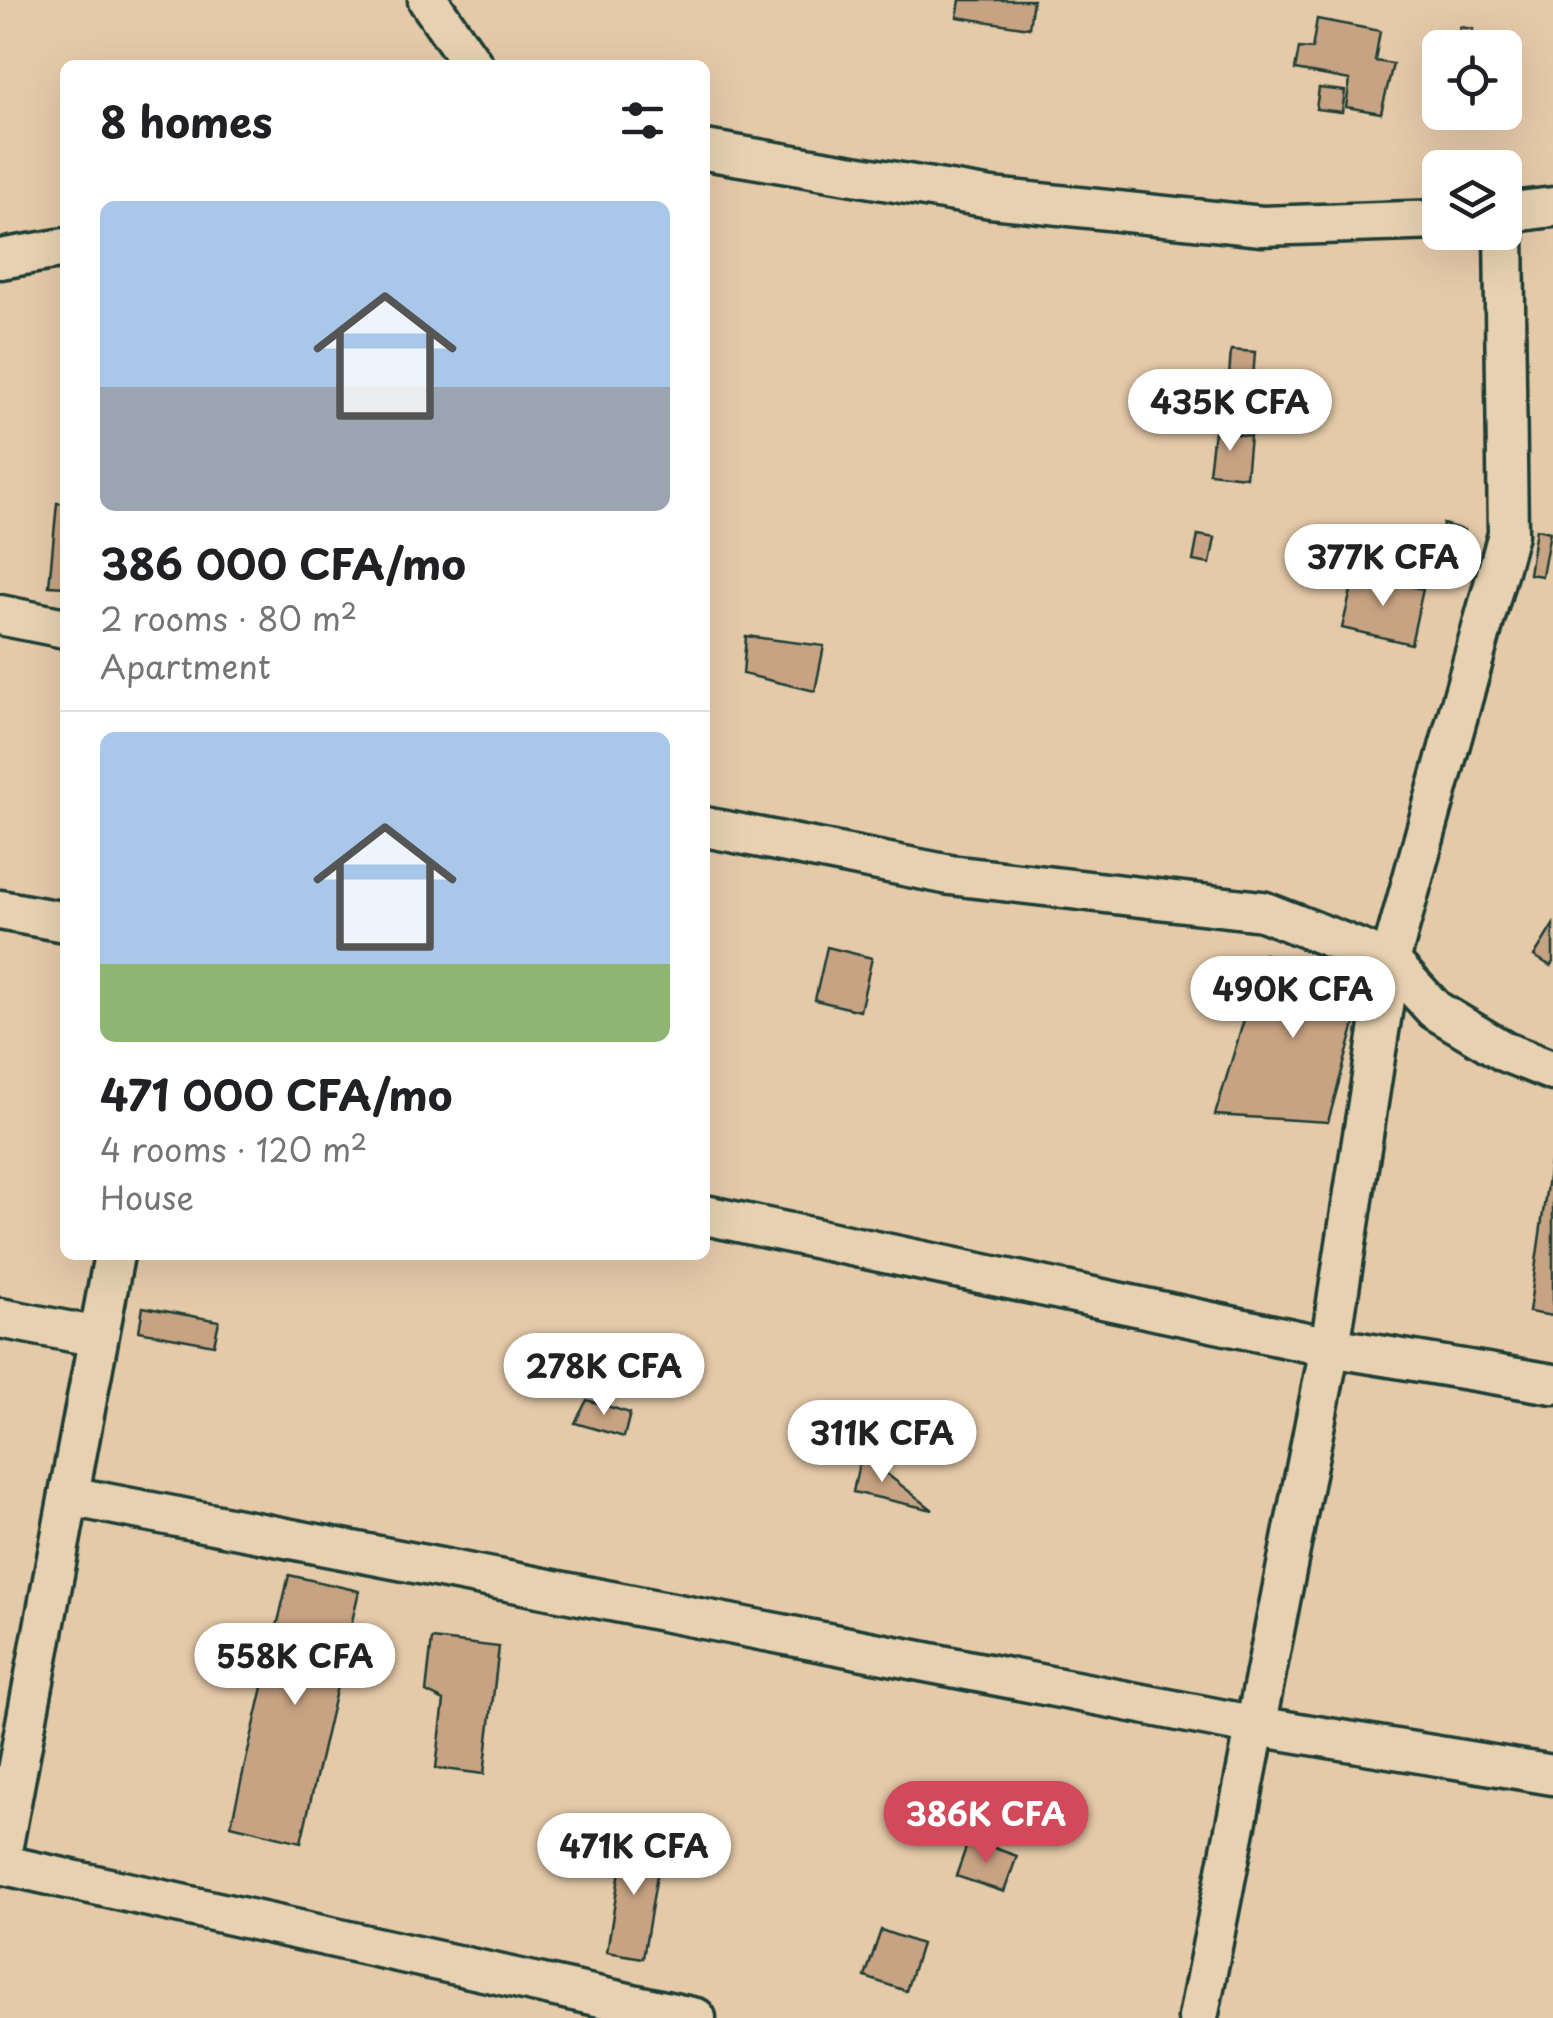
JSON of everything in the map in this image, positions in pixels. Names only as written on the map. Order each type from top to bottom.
[{"type":"street","points":[[428,0],[469,60]]},
{"type":"street","points":[[710,151],[991,198],[1262,226],[1422,221]]},
{"type":"street","points":[[1522,211],[1553,207]]},
{"type":"street","points":[[0,259],[60,249]]},
{"type":"street","points":[[1198,2018],[1330,1347],[1390,961],[1508,534],[1504,250]]},
{"type":"street","points":[[0,615],[60,627]]},
{"type":"street","points":[[710,828],[950,875],[1262,911],[1390,961],[1435,1010],[1504,1052],[1553,1072]]},
{"type":"street","points":[[0,910],[60,921]]},
{"type":"street","points":[[710,1216],[1330,1347],[1553,1384]]},
{"type":"street","points":[[113,1260],[69,1496],[14,1712],[0,1863],[696,2018]]},
{"type":"street","points":[[0,1318],[98,1337]]},
{"type":"street","points":[[69,1496],[1256,1726],[1553,1775]]},
{"type":"building","points":[[960,0],[1033,0],[1029,28],[957,17]]},
{"type":"building","points":[[1317,19],[1380,31],[1375,61],[1393,64],[1381,113],[1346,107],[1350,80],[1295,70],[1299,48],[1312,49]]},
{"type":"building","points":[[1319,88],[1345,91],[1342,112],[1316,109]]},
{"type":"building","points":[[1231,350],[1255,352],[1253,379],[1229,377]]},
{"type":"building","points":[[1214,431],[1250,436],[1246,477],[1209,473]]},
{"type":"building","points":[[57,503],[60,587],[49,586]]},
{"type":"building","points":[[1443,524],[1464,530],[1455,566],[1434,561]]},
{"type":"building","points":[[1536,529],[1550,532],[1542,576],[1529,574]]},
{"type":"building","points":[[1198,535],[1215,538],[1210,564],[1193,561]]},
{"type":"building","points":[[1355,574],[1423,589],[1411,644],[1342,628]]},
{"type":"building","points":[[746,636],[824,646],[815,691],[743,674]]},
{"type":"building","points":[[1553,925],[1553,962],[1551,966],[1534,956]]},
{"type":"building","points":[[827,947],[872,958],[860,1011],[815,1000]]},
{"type":"building","points":[[1264,954],[1369,973],[1328,1122],[1215,1115]]},
{"type":"building","points":[[1550,1163],[1553,1164],[1553,1316],[1529,1312]]},
{"type":"building","points":[[143,1307],[219,1321],[214,1345],[139,1331]]},
{"type":"building","points":[[587,1400],[630,1413],[624,1437],[575,1423]]},
{"type":"building","points":[[861,1454],[933,1510],[853,1492]]},
{"type":"building","points":[[289,1575],[359,1591],[301,1842],[231,1825]]},
{"type":"building","points":[[432,1639],[499,1647],[484,1774],[436,1768],[444,1701],[426,1692]]},
{"type":"building","points":[[625,1839],[662,1845],[643,1958],[607,1952]]},
{"type":"building","points":[[969,1839],[1017,1856],[1004,1892],[956,1876]]},
{"type":"building","points":[[881,1930],[921,1944],[906,1991],[865,1977]]}]
